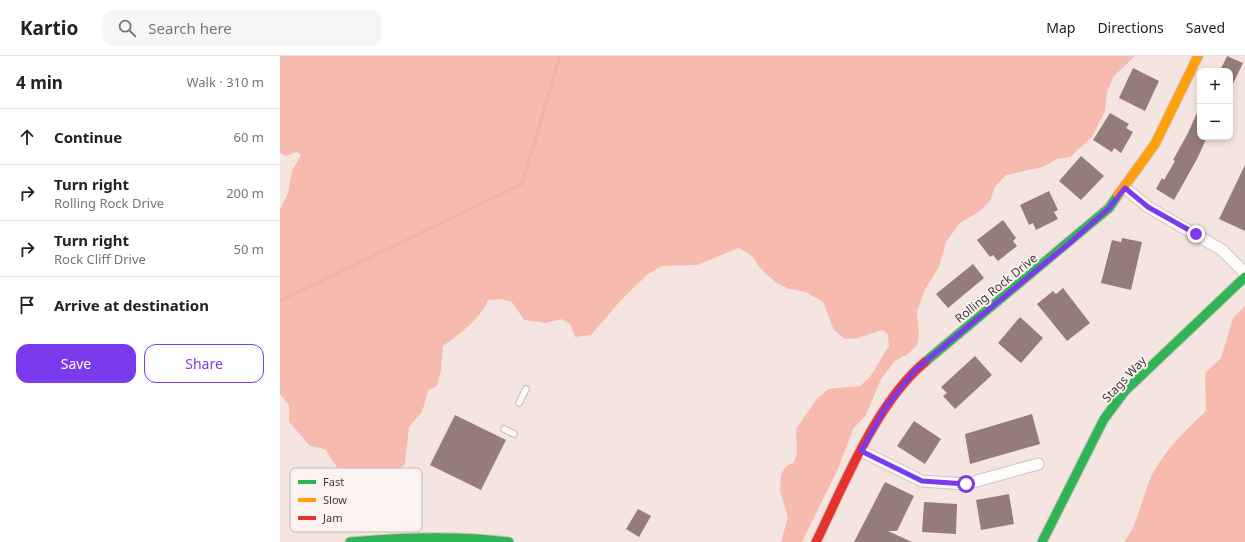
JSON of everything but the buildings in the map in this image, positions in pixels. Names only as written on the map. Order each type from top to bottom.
[{"type":"street","name":"Rolling Rock Drive","points":[[816,542],[861,451],[885,408],[915,370],[1072,241],[1109,208],[1125,188],[1155,144],[1198,56]]},
{"type":"street","points":[[1125,188],[1148,207],[1222,250],[1245,273]]},
{"type":"street","name":"Stags Way","points":[[1042,542],[1104,419],[1125,391],[1245,277]]},
{"type":"street","points":[[861,451],[922,481],[966,484],[1038,464]]},
{"type":"street","points":[[350,542],[383,539],[460,538],[508,542]]},
{"type":"lane","points":[[519,403],[526,389]]},
{"type":"lane","points":[[504,429],[514,434]]},
{"type":"shaded area","points":[[280,56],[1135,56],[1114,76],[1107,92],[1105,111],[1092,137],[1070,157],[1057,159],[1043,167],[1006,175],[995,187],[990,201],[980,211],[960,223],[946,242],[939,267],[924,291],[917,312],[919,335],[917,345],[908,354],[895,361],[881,379],[866,415],[853,429],[838,469],[802,542],[781,542],[788,517],[780,491],[781,475],[786,466],[794,462],[797,454],[796,429],[816,400],[828,389],[860,386],[870,377],[889,346],[888,335],[883,330],[858,338],[845,339],[834,330],[823,302],[806,292],[789,289],[775,282],[761,269],[752,256],[739,248],[697,265],[662,266],[648,274],[621,300],[591,335],[575,337],[570,324],[561,319],[546,323],[524,320],[512,302],[501,299],[488,300],[485,307],[475,320],[443,346],[441,370],[437,386],[428,391],[422,412],[409,427],[405,464],[400,468],[337,468],[325,449],[310,446],[289,422],[289,405],[280,394],[280,209],[288,193],[292,171],[301,155],[297,152],[285,156],[280,153]]},
{"type":"shaded area","points":[[1245,306],[1245,542],[1124,542],[1134,525],[1150,480],[1159,463],[1178,439],[1206,411],[1205,373],[1221,358],[1233,318]]},
{"type":"waterway","points":[[280,301],[522,184],[560,56]]},
{"type":"traffic: fast","points":[[925,362],[1109,208],[1118,195]]},
{"type":"traffic: fast","points":[[1042,542],[1104,419],[1125,391],[1245,277]]},
{"type":"traffic: fast","points":[[350,542],[430,538],[469,538],[509,542]]},
{"type":"traffic: slow","points":[[1118,195],[1155,144],[1198,56]]},
{"type":"traffic: jam","points":[[816,542],[850,471],[876,422],[891,399],[907,379],[925,362]]},
{"type":"route","points":[[966,484],[922,481],[861,451],[885,408],[915,370],[1072,241],[1109,208],[1125,188],[1148,207],[1196,234]]}]
